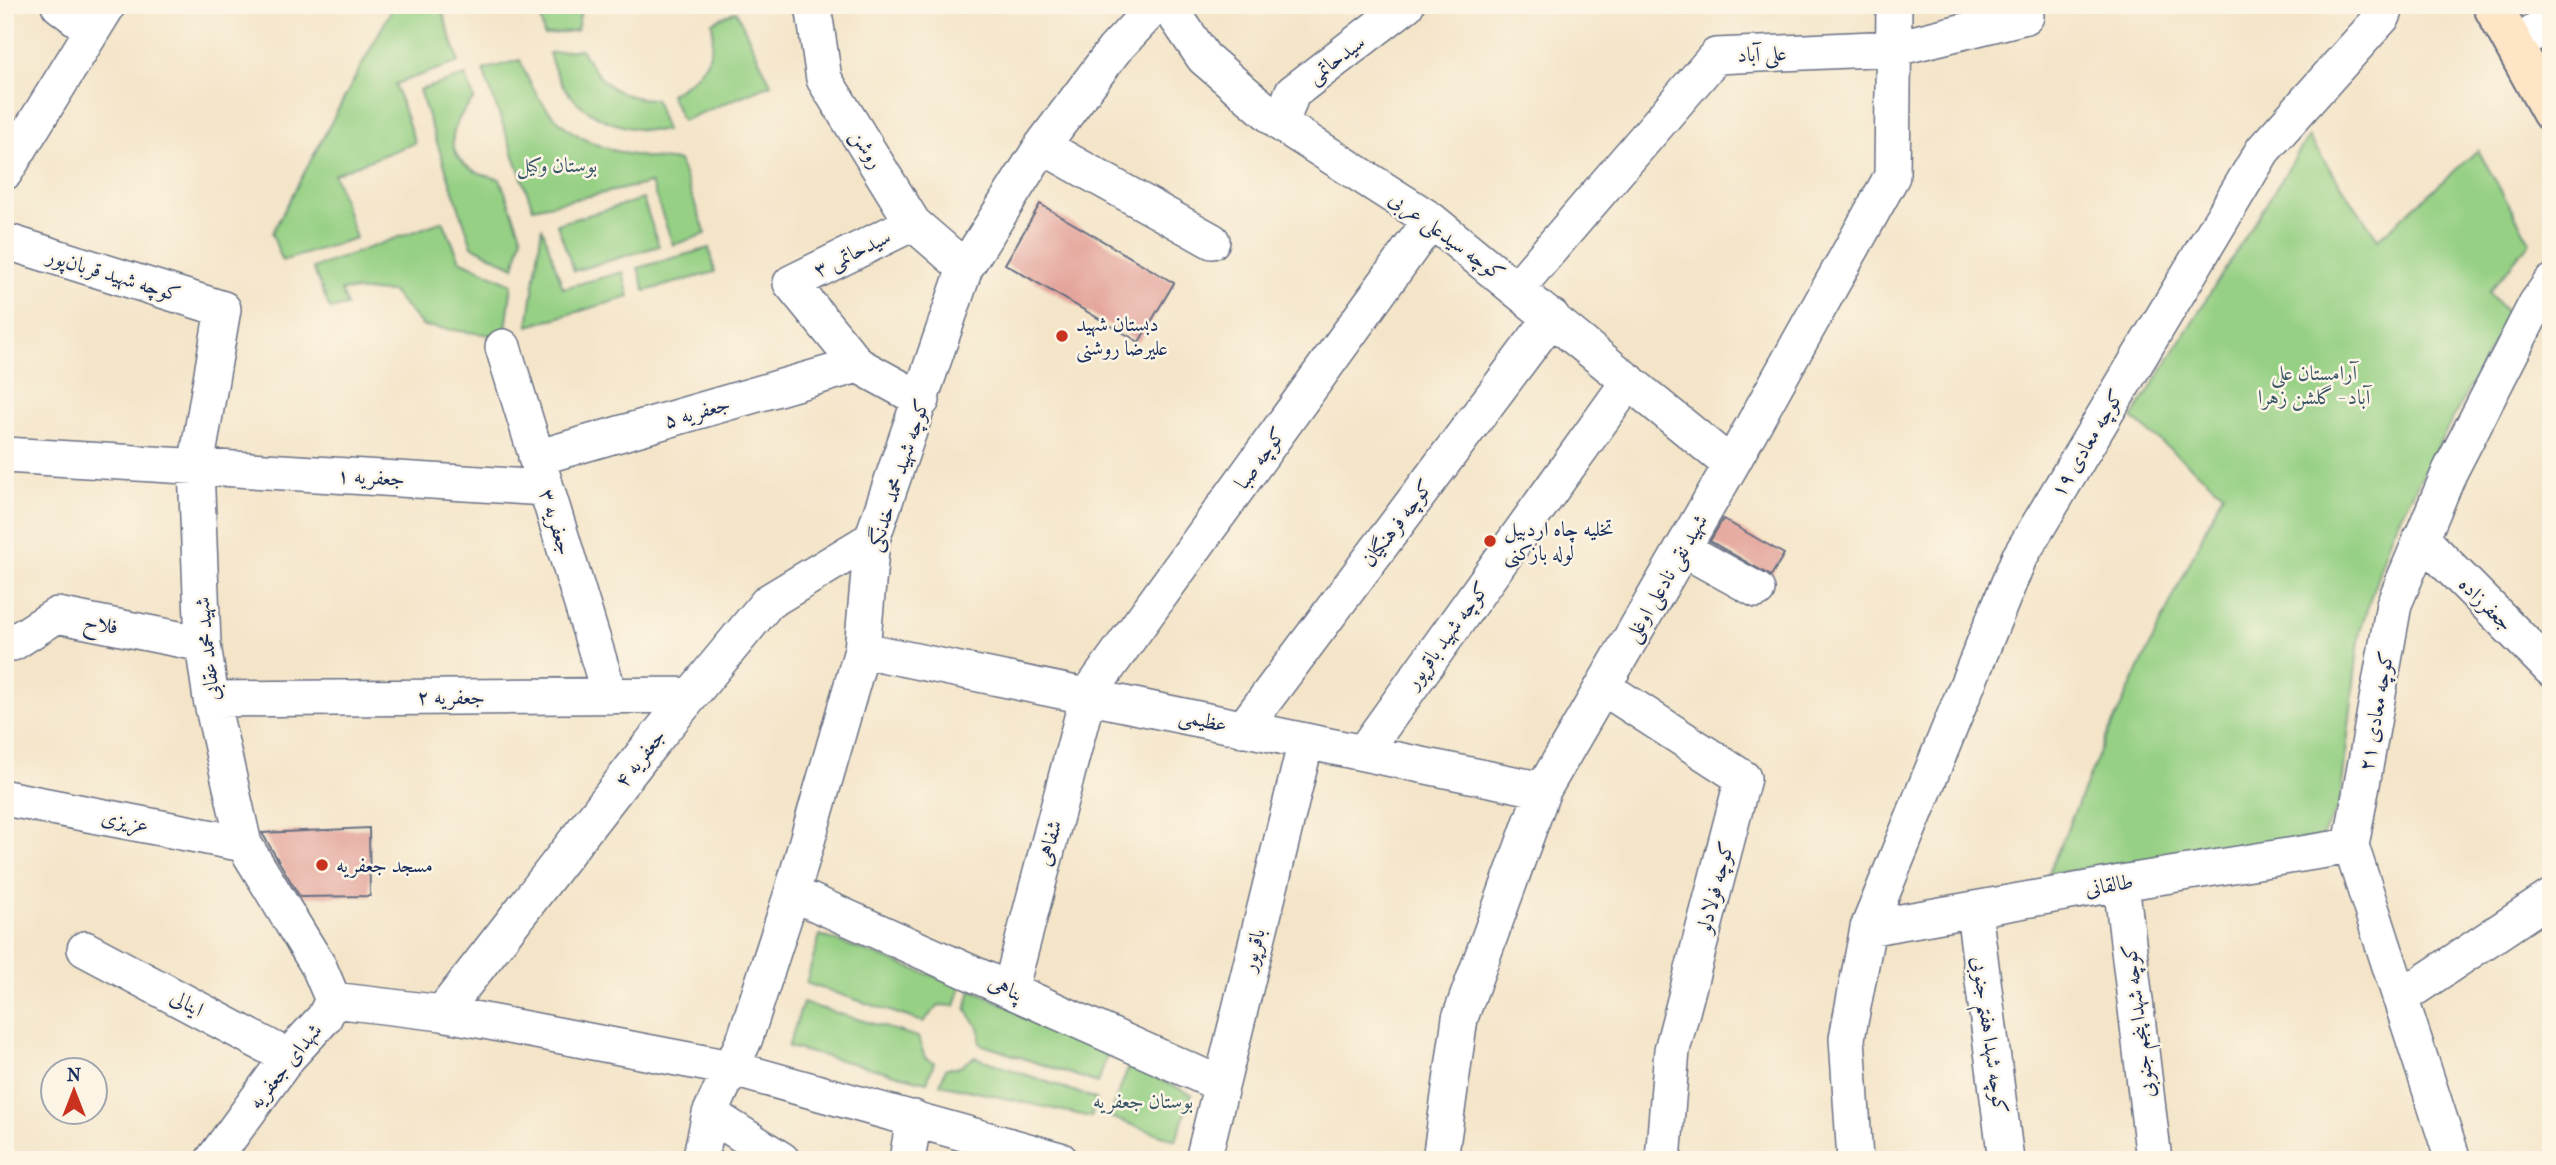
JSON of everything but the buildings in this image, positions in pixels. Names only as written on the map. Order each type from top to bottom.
[{"type":"main road","points":[[2492,5],[2551,112]]},
{"type":"street","points":[[5,172],[100,17],[59,5]]},
{"type":"street","name":"روشن","points":[[813,5],[824,79],[914,223],[965,268]]},
{"type":"street","name":"کوچه شهید محمد خدنگی","points":[[700,1160],[710,1114],[746,1038],[792,893],[862,650],[872,540],[965,268],[1042,146],[1114,50],[1156,5]]},
{"type":"street","name":"کوچه سیدعلی عربی","points":[[1168,5],[1204,58],[1280,124],[1431,220],[1731,465]]},
{"type":"street","name":"سیدحاتمی","points":[[1280,124],[1292,93],[1406,5]]},
{"type":"street","name":"شهید نقی نادعلی اوغلی","points":[[1440,1160],[1460,1018],[1544,790],[1731,465],[1892,176],[1896,48],[1894,5]]},
{"type":"street","name":"کوچه معادی ۱۹","points":[[1855,1160],[1847,1038],[1868,928],[2019,558],[2263,150],[2383,16],[2387,5]]},
{"type":"street","name":"علی آباد","points":[[1517,288],[1716,56],[1896,48],[2025,16]]},
{"type":"street","points":[[2513,46],[2551,22]]},
{"type":"street","points":[[1042,146],[1213,241]]},
{"type":"street","name":"کوچه صبا","points":[[1088,695],[1431,220]]},
{"type":"street","name":"سیدحاتمی ۳","points":[[858,365],[791,283],[914,223]]},
{"type":"street","name":"کوچه شهید قربان‌پور","points":[[5,241],[223,309]]},
{"type":"street","name":"کوچه معادی ۲۱","points":[[2453,1160],[2351,846],[2394,604],[2450,471],[2536,304],[2551,283]]},
{"type":"street","name":"شهید محمد عقابی","points":[[223,309],[196,467],[203,644],[211,699],[244,844],[319,967]]},
{"type":"street","name":"کوچه فرهنگیان","points":[[1243,729],[1552,317]]},
{"type":"street","name":"جعفریه ۳","points":[[502,347],[610,696]]},
{"type":"street","points":[[858,365],[922,400]]},
{"type":"street","name":"جعفریه ۵","points":[[541,473],[858,365]]},
{"type":"street","name":"کوچه شهید باقرپور","points":[[1363,753],[1629,381]]},
{"type":"street","name":"جعفریه ۱","points":[[5,455],[196,467],[541,473]]},
{"type":"street","name":"جعفرزاده","points":[[2421,538],[2551,669]]},
{"type":"street","name":"جعفریه ۴","points":[[442,1013],[691,695],[768,602],[872,540]]},
{"type":"street","points":[[1683,549],[1757,590]]},
{"type":"street","name":"فلاح","points":[[5,641],[13,643],[57,615],[203,644]]},
{"type":"street","name":"عظیمی","points":[[862,650],[1544,790]]},
{"type":"street","name":"کوچه فولادلو","points":[[1604,687],[1743,778],[1672,1050],[1663,1160]]},
{"type":"street","name":"جعفریه ۲","points":[[211,699],[691,695]]},
{"type":"street","name":"شفاهی","points":[[1010,990],[1088,695]]},
{"type":"street","name":"باقرپور","points":[[1203,1160],[1306,741]]},
{"type":"street","name":"عزیزی","points":[[5,798],[244,844]]},
{"type":"street","name":"طالقانی","points":[[1868,928],[2351,846]]},
{"type":"street","name":"کوچه شهدا پنجم جنوبی","points":[[2121,883],[2154,1160]]},
{"type":"street","name":"پناهی","points":[[792,893],[1220,1084]]},
{"type":"street","points":[[2400,998],[2551,897]]},
{"type":"street","name":"کوچه شهدا هفتم جنوبی","points":[[1974,911],[2006,1160]]},
{"type":"street","name":"اینالی","points":[[85,949],[288,1057]]},
{"type":"street","name":"شهدای جعفریه","points":[[213,1160],[288,1057],[324,1018],[333,1000],[319,967]]},
{"type":"street","points":[[333,1000],[442,1013],[730,1068],[1060,1160]]},
{"type":"street","points":[[710,1114],[782,1160]]},
{"type":"street","points":[[907,1160],[914,1118]]},
{"type":"green space","points":[[394,5],[440,5],[459,62],[395,84],[415,143],[334,174],[356,238],[282,261],[272,233]]},
{"type":"green space","points":[[538,5],[582,5],[577,30],[544,35]]},
{"type":"green space","points":[[736,11],[771,84],[682,121],[670,94],[690,81],[704,65],[712,46],[712,22]]},
{"type":"green space","points":[[581,49],[595,71],[610,86],[630,96],[655,99],[666,131],[626,127],[592,113],[578,103],[556,73],[549,53]]},
{"type":"green space","name":"بوستان وکیل","points":[[520,60],[546,107],[562,124],[581,137],[626,154],[679,161],[706,234],[673,245],[651,183],[533,208],[483,70]]},
{"type":"green space","points":[[466,76],[474,99],[456,126],[454,150],[469,168],[500,179],[522,237],[514,267],[472,246],[419,90]]},
{"type":"green space","name":"آرامستان علی آباد - گلشن زهرا","points":[[2308,137],[2378,239],[2478,150],[2530,242],[2489,292],[2508,315],[2392,532],[2360,631],[2340,804],[2321,837],[2048,874],[2104,742],[2223,493],[2132,418]]},
{"type":"green space","points":[[643,199],[659,246],[574,271],[557,224]]},
{"type":"green space","points":[[443,221],[460,260],[512,284],[505,337],[423,326],[392,292],[341,290],[347,306],[330,309],[313,268]]},
{"type":"green space","points":[[542,227],[563,288],[623,272],[629,297],[528,326]]},
{"type":"green space","points":[[709,248],[715,272],[645,291],[638,268]]},
{"type":"green space","points":[[820,935],[961,986],[955,1006],[939,1005],[923,1022],[806,983]]},
{"type":"green space","points":[[971,989],[1108,1052],[1098,1083],[980,1044],[980,1029],[966,1010]]},
{"type":"green space","points":[[803,1003],[918,1037],[925,1058],[934,1062],[927,1082],[788,1047]]},
{"type":"green space","points":[[975,1057],[1096,1099],[1091,1117],[940,1084],[946,1068],[956,1068]]},
{"type":"green space","name":"بوستان جعفریه","points":[[1129,1066],[1192,1094],[1176,1140],[1109,1117]]},
{"type":"place","name":"دبستان شهید علیرضا روشنی","points":[[1062,336]]},
{"type":"place","name":"تخلیه چاه اردبیل لوله بازکنی","points":[[1490,541]]},
{"type":"place","name":"مسجد جعفریه","points":[[322,865]]}]
